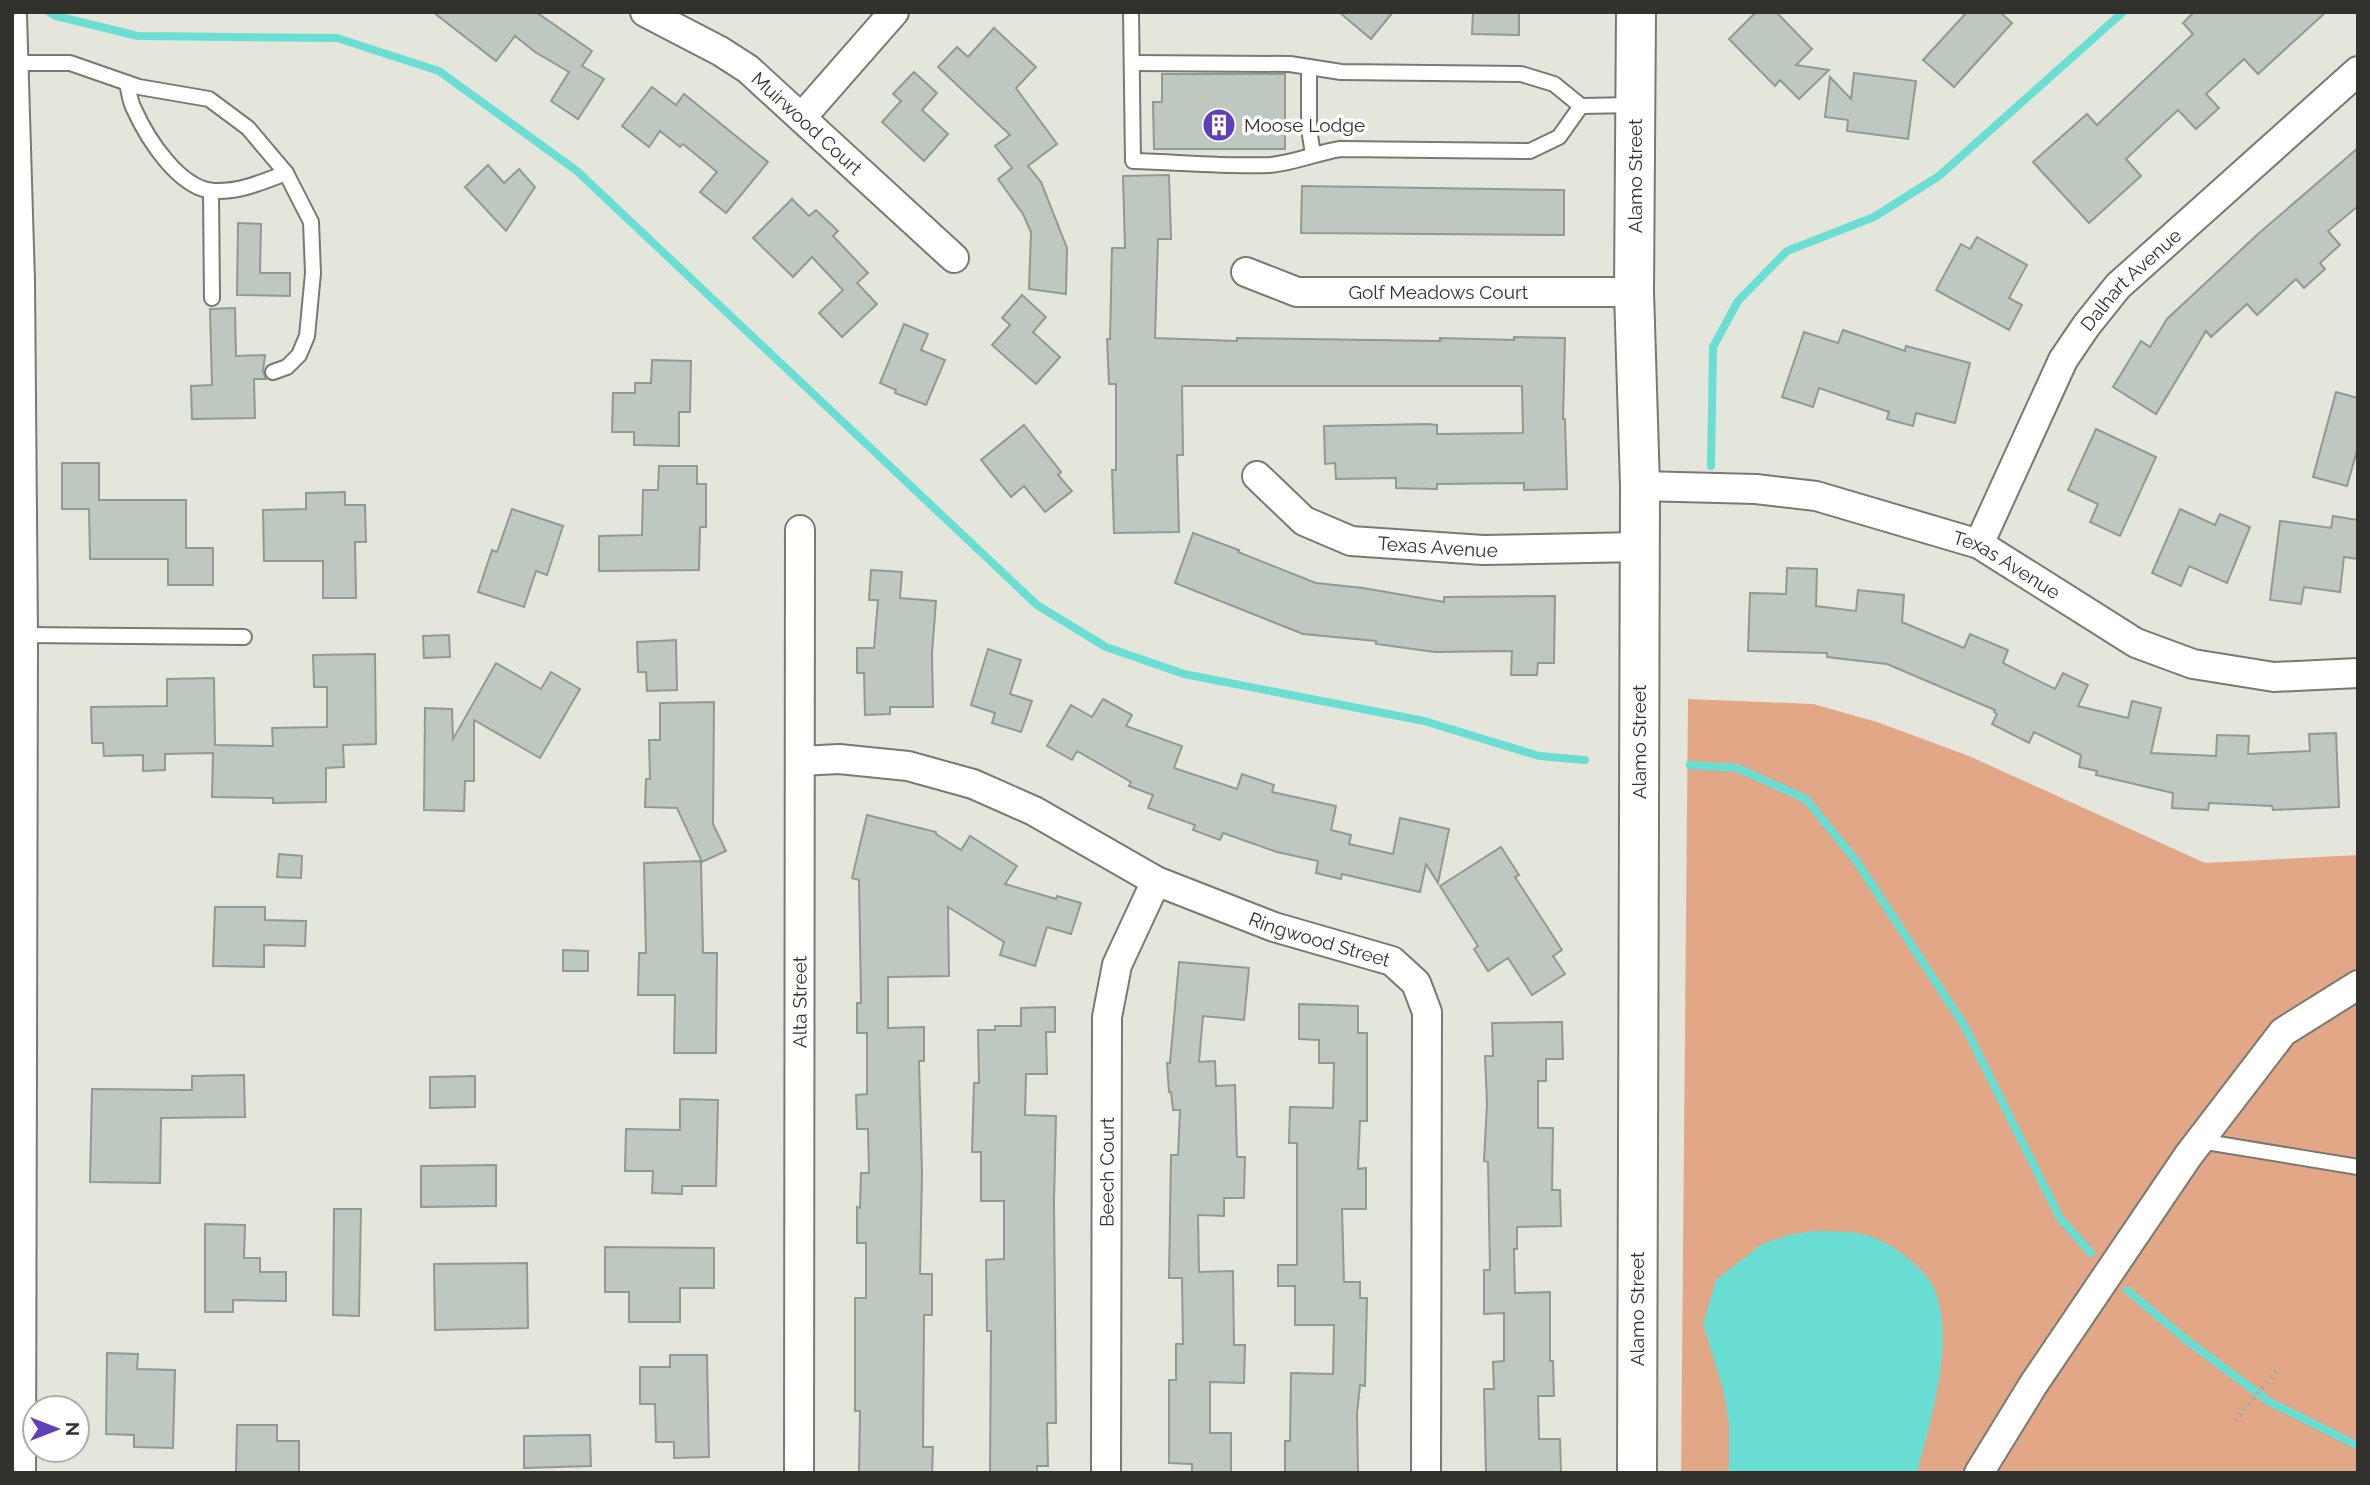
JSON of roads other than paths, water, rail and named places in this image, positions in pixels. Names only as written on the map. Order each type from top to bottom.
[{"type":"main road","name":"Alamo Street","points":[[1636,12],[1634,292],[1640,486],[1637,1473]]},
{"type":"street","name":"Muirwood Court","points":[[645,12],[738,62],[802,117],[954,258]]},
{"type":"street","points":[[802,117],[894,12]]},
{"type":"street","points":[[12,15],[23,635],[21,1473]]},
{"type":"street","name":"Dalhart Avenue","points":[[1979,544],[2063,360],[2118,286],[2358,71]]},
{"type":"street","name":"Golf Meadows Court","points":[[1246,272],[1297,292],[1634,292]]},
{"type":"street","name":"Texas Avenue","points":[[1257,476],[1304,521],[1351,541],[1483,550],[1640,547]]},
{"type":"street","name":"Texas Avenue","points":[[1640,486],[1756,489],[1816,496],[1979,544],[2136,643],[2193,664],[2274,677],[2358,673]]},
{"type":"street","name":"Alta Street","points":[[799,1473],[800,530]]},
{"type":"street","name":"Ringwood Street","points":[[801,761],[839,759],[908,766],[973,784],[1034,811],[1156,881],[1274,926],[1392,961],[1416,983],[1427,1012],[1426,1473]]},
{"type":"street","name":"Beech Court","points":[[1106,1473],[1107,1017],[1117,965],[1156,881]]},
{"type":"street","points":[[1979,1473],[2033,1385],[2200,1141],[2283,1032],[2358,985]]},
{"type":"lane","points":[[1131,12],[1133,161],[1270,165],[1293,162],[1313,154],[1340,149],[1530,151],[1559,137],[1581,106]]},
{"type":"lane","points":[[13,63],[70,63],[127,83],[209,99],[248,128],[286,173],[311,222],[313,273],[307,336],[299,355],[287,367],[273,372]]},
{"type":"lane","points":[[1132,63],[1290,64],[1341,72],[1521,74],[1555,84],[1581,106],[1636,105]]},
{"type":"lane","points":[[1310,68],[1309,129],[1313,154]]},
{"type":"lane","points":[[127,83],[132,107],[158,150],[186,180],[211,191],[247,188],[286,173]]},
{"type":"lane","points":[[211,191],[212,298]]},
{"type":"lane","points":[[23,635],[244,638]]},
{"type":"lane","points":[[2200,1141],[2358,1167]]},
{"type":"water","points":[[1814,1231],[1856,1233],[1881,1241],[1909,1259],[1925,1274],[1934,1288],[1941,1314],[1942,1359],[1934,1407],[1917,1473],[1729,1473],[1729,1424],[1724,1393],[1703,1324],[1716,1280],[1762,1244],[1788,1235]]},
{"type":"waterway","points":[[49,12],[138,36],[337,38],[439,71],[577,171],[1037,605],[1106,647],[1184,674],[1424,721],[1539,756],[1585,760]]},
{"type":"waterway","points":[[1711,466],[1713,347],[1738,301],[1787,251],[1874,217],[1939,176],[2123,12]]},
{"type":"waterway","points":[[1690,765],[1737,768],[1806,799],[1857,862],[1964,1025],[2060,1218],[2091,1253]]},
{"type":"waterway","points":[[2127,1290],[2189,1342],[2270,1402],[2358,1446]]},
{"type":"place","name":"Moose Lodge","points":[[1219,125]]}]
